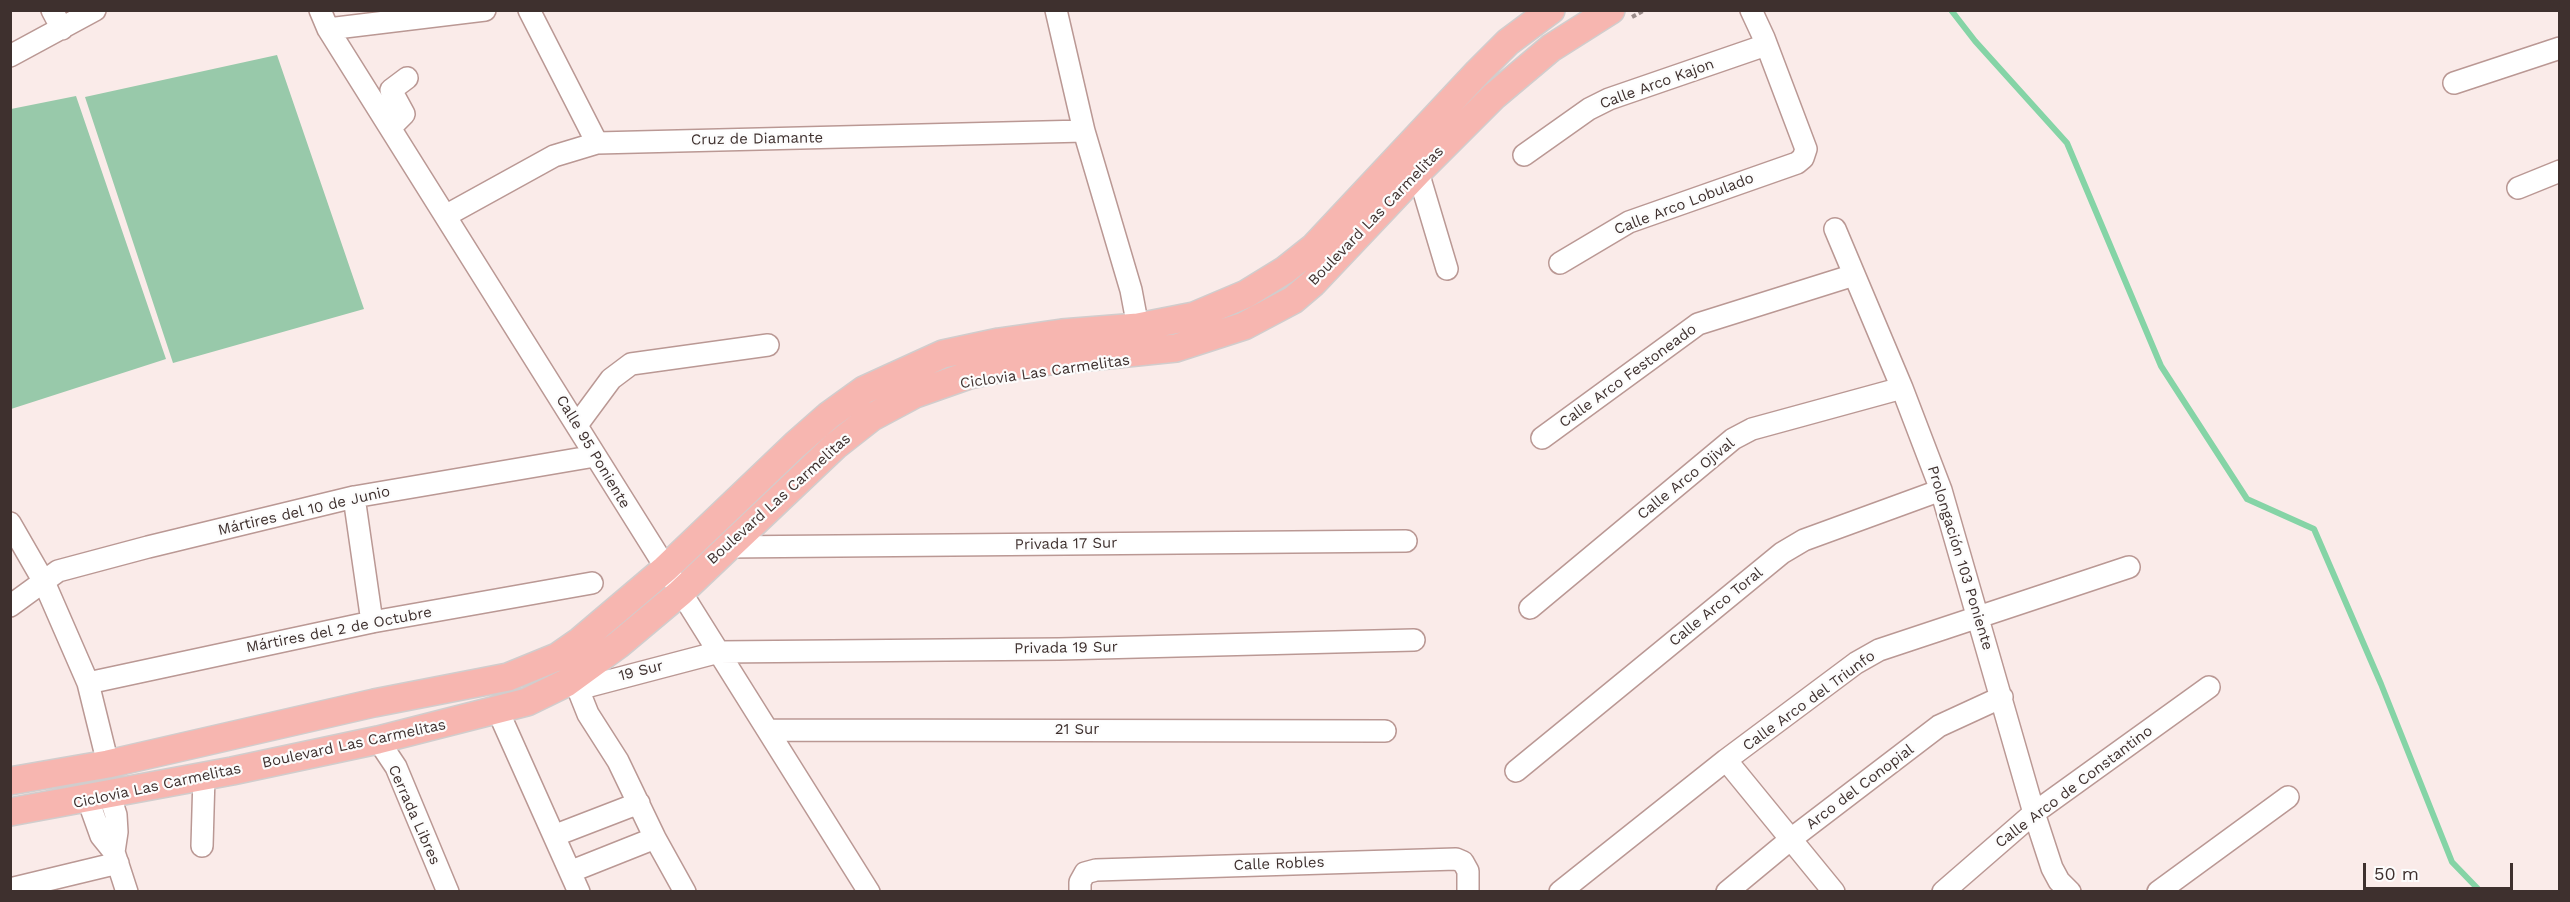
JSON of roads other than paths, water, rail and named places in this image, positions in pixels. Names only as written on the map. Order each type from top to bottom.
[{"type":"main road","name":"Boulevard Las Carmelitas","points":[[10,812],[204,776],[378,740],[498,711],[572,686],[680,593],[725,547],[835,446],[872,417],[915,394],[961,377],[1020,364],[1176,348],[1199,328],[1246,294],[1285,270],[1314,247],[1508,42],[1551,10]]},
{"type":"main road","name":"Boulevard Las Carmelitas","points":[[10,781],[108,764],[342,710],[508,677],[532,669],[557,657],[580,641],[665,569],[828,416],[864,390],[898,372],[943,354],[999,342],[1062,333],[1138,327],[1244,326],[1293,300],[1321,275],[1418,172],[1494,96],[1551,48],[1617,16]]},
{"type":"main road","points":[[342,710],[350,745]]},
{"type":"street","points":[[52,10],[63,29]]},
{"type":"street","points":[[10,56],[95,10]]},
{"type":"street","points":[[324,20],[485,10]]},
{"type":"street","points":[[529,10],[597,143]]},
{"type":"street","points":[[1056,10],[1084,131],[1131,290],[1138,327]]},
{"type":"street","points":[[1750,10],[1766,45]]},
{"type":"street","name":"Calle 95 Poniente","points":[[324,20],[680,593],[769,730],[863,890]]},
{"type":"street","name":"Calle Arco Lobulado","points":[[1560,263],[1629,222],[1797,163],[1806,149],[1766,45]]},
{"type":"street","name":"Calle Arco Kajon","points":[[1524,155],[1588,109],[1609,99],[1766,45]]},
{"type":"street","points":[[2454,83],[2559,48]]},
{"type":"street","points":[[391,127],[404,116],[391,90],[407,78]]},
{"type":"street","name":"Cruz de Diamante","points":[[447,215],[554,156],[597,143],[1084,131]]},
{"type":"street","points":[[2518,188],[2559,171]]},
{"type":"street","points":[[1418,172],[1447,269]]},
{"type":"street","name":"Prolongación 103 Poniente","points":[[1834,229],[1902,388],[1941,489],[1980,618],[2034,813],[2052,868],[2059,881],[2070,891]]},
{"type":"street","name":"Calle Arco Festoneado","points":[[1542,438],[1698,324],[1854,275]]},
{"type":"street","points":[[577,425],[611,379],[631,364],[768,345]]},
{"type":"street","name":"Calle Arco Ojival","points":[[1530,608],[1733,439],[1752,429],[1902,388]]},
{"type":"street","name":"Mártires del 10 de Junio","points":[[10,606],[58,571],[80,565],[354,497],[596,456]]},
{"type":"street","name":"Calle Arco Toral","points":[[1516,771],[1782,553],[1804,540],[1941,489]]},
{"type":"street","points":[[354,497],[372,622]]},
{"type":"street","points":[[10,523],[44,582],[88,683],[108,764]]},
{"type":"street","name":"Privada 17 Sur","points":[[725,547],[1406,541]]},
{"type":"street","name":"Calle Arco del Triunfo","points":[[1560,891],[1726,760],[1864,658],[1879,650],[2128,567]]},
{"type":"street","name":"Mártires del 2 de Octubre","points":[[88,683],[372,622],[592,584]]},
{"type":"street","name":"Privada 19 Sur","points":[[719,652],[1059,649],[1414,640]]},
{"type":"street","name":"19 Sur","points":[[572,686],[719,652]]},
{"type":"street","points":[[572,686],[618,761],[655,838],[685,891]]},
{"type":"street","name":"Calle Arco de Constantino","points":[[1943,891],[2034,813],[2209,687]]},
{"type":"street","name":"Arco del Conopial","points":[[1727,891],[1939,726],[2002,697]]},
{"type":"street","points":[[498,711],[556,835],[579,891]]},
{"type":"street","name":"21 Sur","points":[[769,730],[1385,731]]},
{"type":"street","name":"Cerrada Libres","points":[[378,740],[396,767],[448,891]]},
{"type":"street","points":[[1726,760],[1834,891]]},
{"type":"street","points":[[202,846],[204,776]]},
{"type":"street","points":[[98,795],[101,836],[116,858],[128,891]]},
{"type":"street","points":[[2158,891],[2288,797]]},
{"type":"street","points":[[556,835],[639,803]]},
{"type":"street","points":[[572,871],[655,838]]},
{"type":"street","points":[[10,889],[116,858]]},
{"type":"street","name":"Calle Robles","points":[[1080,891],[1080,882],[1085,873],[1096,870],[1456,859],[1463,862],[1468,871],[1468,891]]},
{"type":"waterway","points":[[1951,10],[1975,41],[2067,143],[2161,366],[2247,499],[2314,529],[2381,684],[2452,862],[2481,892]]}]
